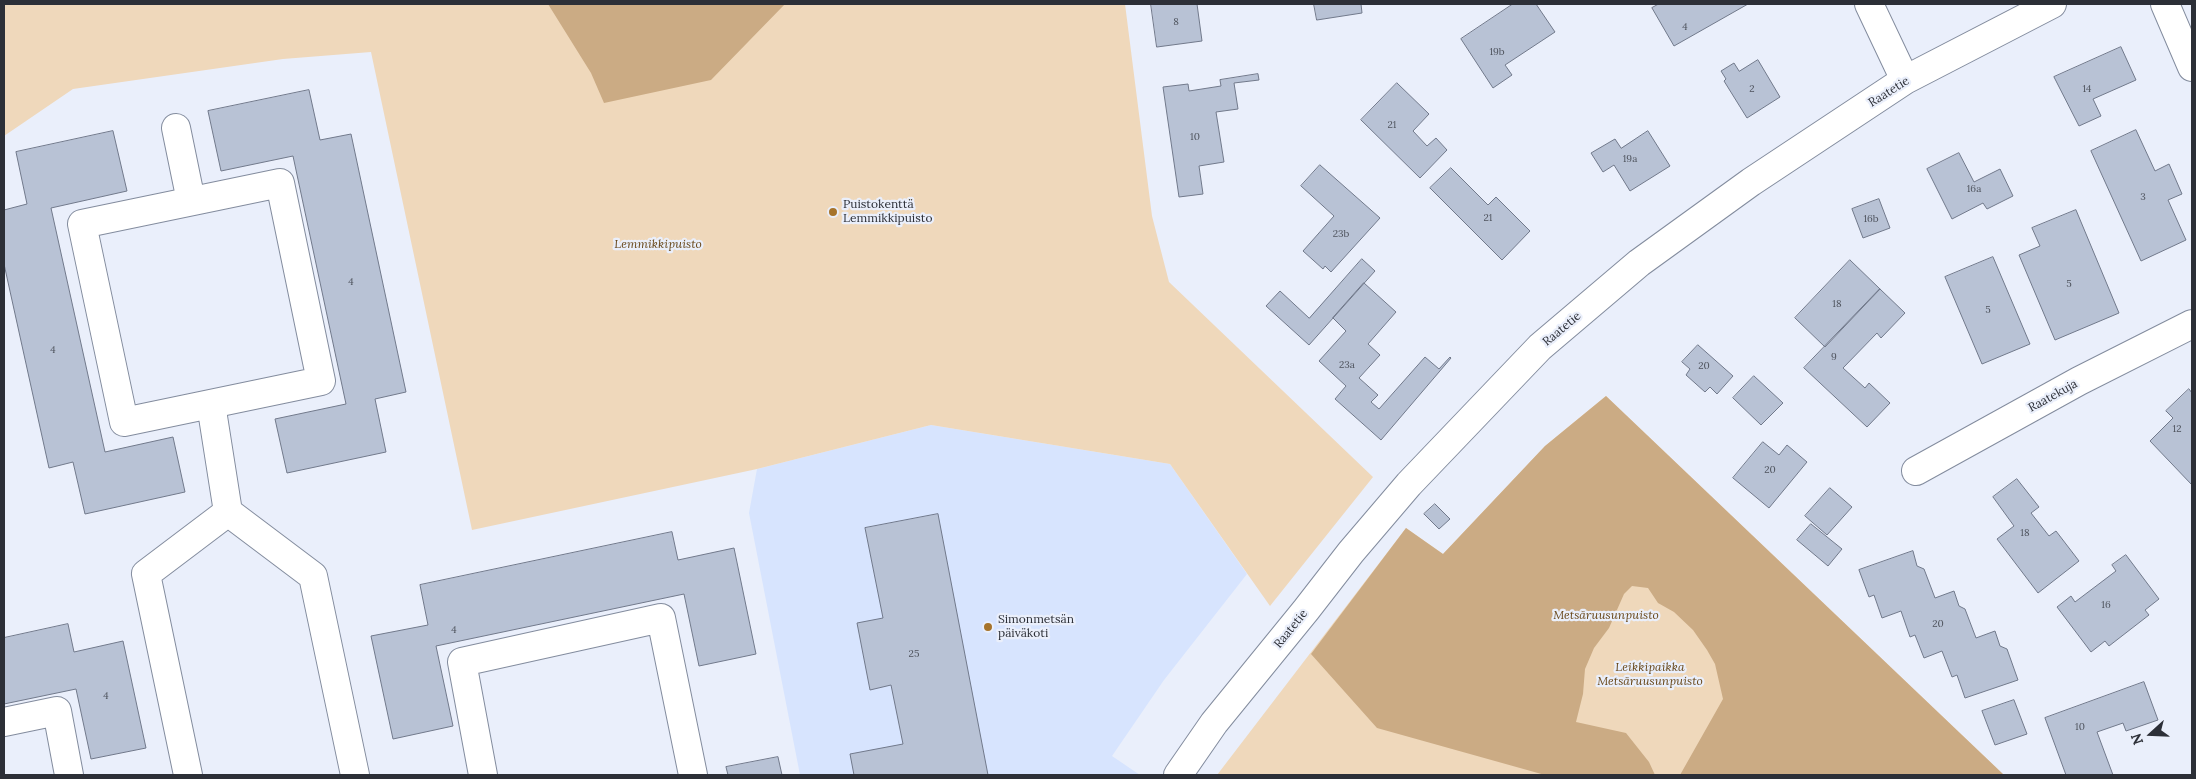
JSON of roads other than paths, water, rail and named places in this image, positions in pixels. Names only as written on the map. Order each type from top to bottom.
[{"type":"street","points":[[1869,4],[1905,80]]},
{"type":"street","name":"Raatetie","points":[[1178,775],[1214,723],[1351,552],[1409,484],[1540,347],[1639,263],[1751,182],[1905,80],[2052,4]]},
{"type":"street","points":[[2165,4],[2192,67]]},
{"type":"street","points":[[176,128],[191,201]]},
{"type":"street","points":[[280,182],[321,381],[124,422],[82,224],[191,201],[280,182]]},
{"type":"street","name":"Raatekuja","points":[[1916,471],[2079,381],[2192,324]]},
{"type":"street","points":[[212,404],[228,512],[313,576],[356,775]]},
{"type":"street","points":[[188,775],[146,574],[228,512]]},
{"type":"street","points":[[484,775],[462,662],[661,618],[693,775]]},
{"type":"street","points":[[4,722],[57,711],[69,775]]},
{"type":"place","name":"Puistokenttä Lemmikkipuisto","points":[[833,212]]},
{"type":"place","name":"Simonmetsän päiväkoti","points":[[988,627]]},
{"type":"park label","name":"Lemmikkipuisto","points":[[658,245]]},
{"type":"park label","name":"Metsäruusunpuisto","points":[[1606,616]]},
{"type":"park label","name":"Leikkipaikka Metsäruusunpuisto","points":[[1650,675]]}]
